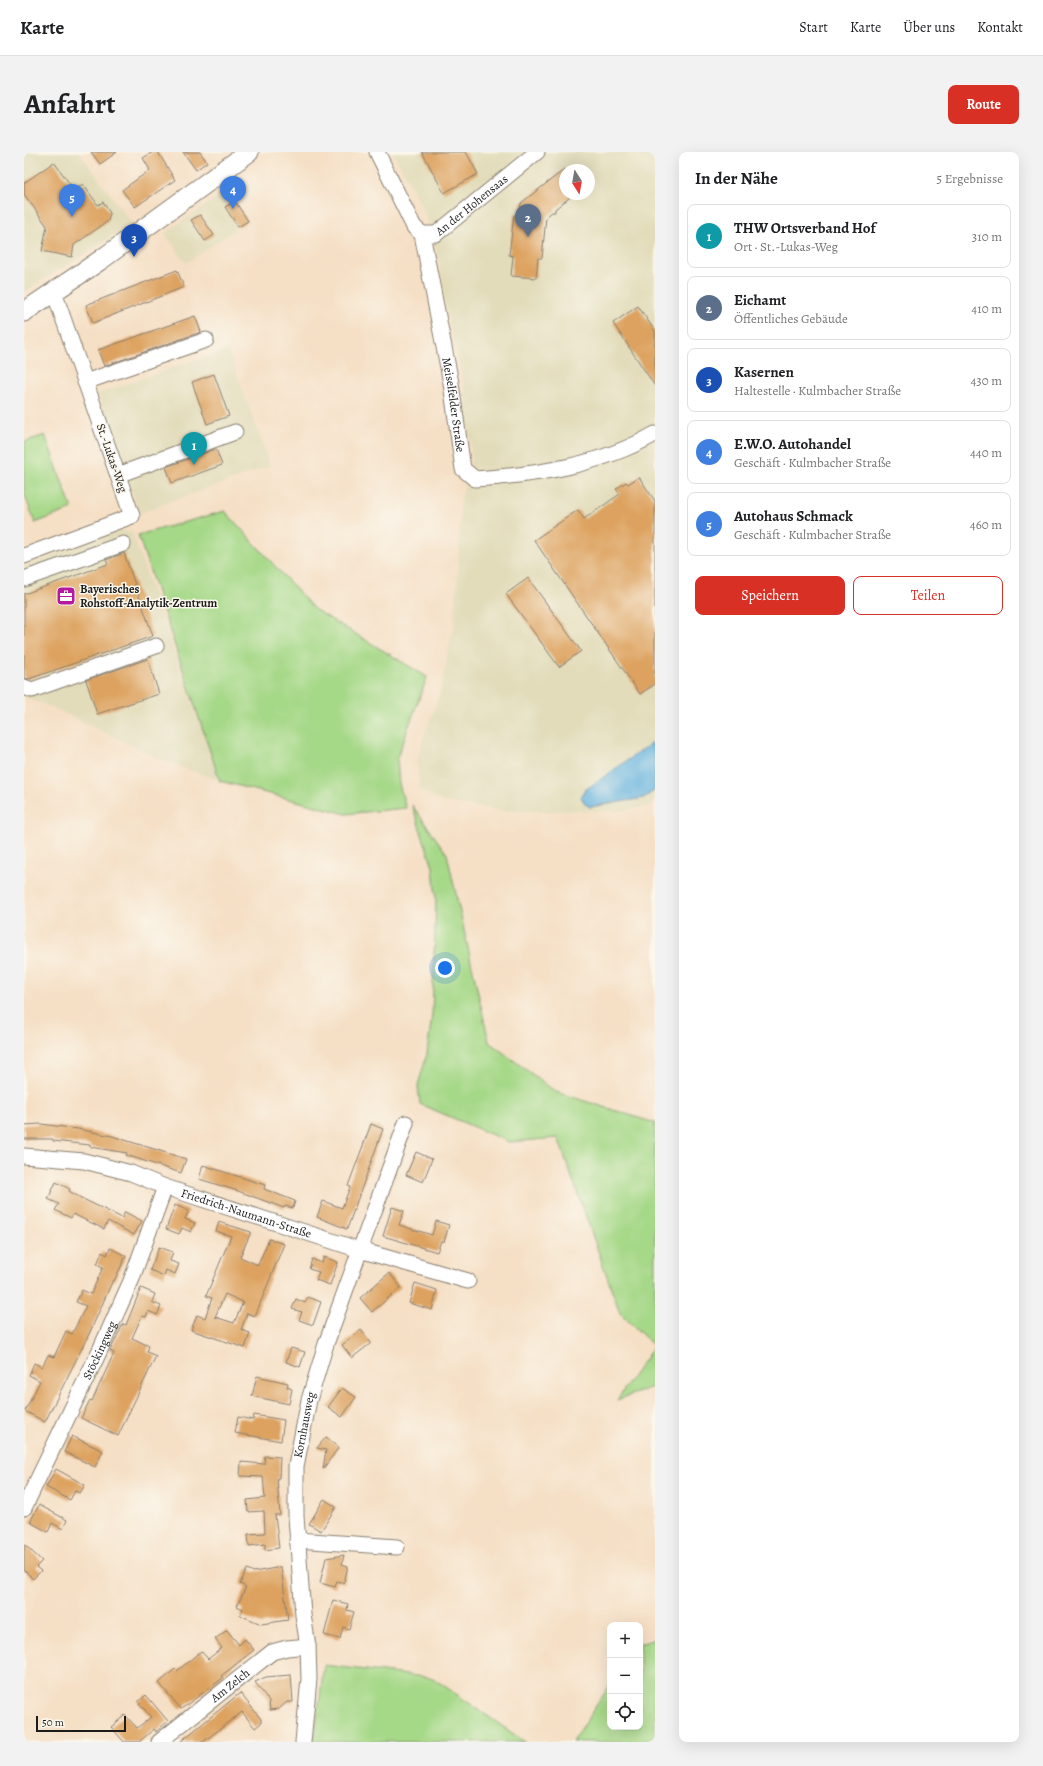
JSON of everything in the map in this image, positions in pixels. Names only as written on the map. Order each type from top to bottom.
[{"type":"main road","points":[[24,312],[249,152]]},
{"type":"street","name":"Meiselfelder Straße","points":[[377,152],[414,227],[422,234],[452,383],[463,469],[476,479],[511,477],[576,465],[638,444],[655,434]]},
{"type":"street","name":"An der Hohensaas","points":[[422,234],[436,234],[537,152]]},
{"type":"street","name":"St.-Lukas-Weg","points":[[24,556],[132,516],[54,292]]},
{"type":"street","points":[[85,382],[206,340]]},
{"type":"street","points":[[118,475],[235,432]]},
{"type":"street","points":[[24,579],[123,544]]},
{"type":"street","points":[[24,687],[32,690],[156,646]]},
{"type":"street","name":"Kornhausweg","points":[[303,1742],[309,1680],[308,1646],[303,1615],[296,1516],[296,1466],[309,1400],[326,1344],[406,1123]]},
{"type":"street","name":"Friedrich-Naumann-Straße","points":[[24,1156],[84,1160],[131,1173],[165,1187],[360,1250],[468,1281]]},
{"type":"street","name":"Stöckingweg","points":[[24,1508],[100,1350],[131,1281],[165,1187]]},
{"type":"street","points":[[298,1540],[397,1547]]},
{"type":"street","name":"Am Zelch","points":[[159,1742],[272,1652],[287,1648],[308,1646]]},
{"type":"shaded area","points":[[24,152],[79,152],[132,224],[24,292]]},
{"type":"shaded area","points":[[393,152],[655,152],[655,800],[649,806],[618,811],[503,811],[441,801],[420,790],[417,763],[422,742],[440,693],[454,622],[461,498],[472,457],[463,382],[445,304],[438,256],[426,216]]},
{"type":"shaded area","points":[[228,190],[248,221],[186,263],[165,233]]},
{"type":"shaded area","points":[[228,349],[270,466],[139,513],[98,394]]},
{"type":"shaded area","name":"Bayerisches Rohstoff-Analytik-Zentrum","points":[[121,530],[132,533],[220,781],[162,760],[56,709],[24,697],[24,566]]},
{"type":"green space","points":[[45,435],[72,509],[35,523],[24,493],[24,442]]},
{"type":"green space","points":[[225,511],[314,609],[427,677],[397,758],[399,784],[406,808],[346,814],[220,781],[138,535]]},
{"type":"green space","points":[[412,805],[447,854],[489,1042],[556,1092],[655,1123],[655,1386],[617,1400],[654,1346],[620,1313],[558,1138],[509,1142],[420,1104],[418,1085],[427,1054],[432,1015],[436,900],[433,867]]},
{"type":"green space","points":[[655,1639],[655,1742],[572,1742],[607,1690],[607,1730],[643,1730],[643,1643]]},
{"type":"green space","points":[[324,1665],[433,1678],[525,1742],[314,1742]]},
{"type":"water","points":[[655,741],[655,790],[644,798],[590,807],[585,804],[581,797],[585,790]]},
{"type":"building","points":[[91,152],[117,152],[100,164]]},
{"type":"building","points":[[153,152],[158,152],[175,180],[135,207],[122,190],[150,170],[143,158]]},
{"type":"building","points":[[183,152],[200,152],[207,162],[196,170]]},
{"type":"building","points":[[422,152],[466,152],[478,174],[444,193]]},
{"type":"building","points":[[54,162],[74,190],[83,184],[98,205],[103,202],[110,213],[108,221],[74,245],[72,257],[42,251],[47,226],[24,194],[24,183]]},
{"type":"building","points":[[559,174],[559,200],[566,200],[555,209],[555,212],[552,212],[546,217],[542,258],[538,258],[536,278],[511,276],[513,256],[509,255],[514,215],[520,216],[521,203]]},
{"type":"building","points":[[235,201],[248,221],[238,227],[225,207]]},
{"type":"building","points":[[200,215],[214,235],[205,241],[191,220]]},
{"type":"building","points":[[177,270],[184,287],[93,323],[86,305]]},
{"type":"building","points":[[638,306],[655,331],[655,386],[613,323]]},
{"type":"building","points":[[195,316],[201,332],[104,366],[98,350]]},
{"type":"building","points":[[214,374],[229,416],[207,424],[192,382]]},
{"type":"building","points":[[216,449],[222,465],[172,483],[166,467]]},
{"type":"building","points":[[639,477],[655,501],[655,684],[640,694],[534,540],[578,510],[584,519],[620,494],[616,489],[626,482],[628,484]]},
{"type":"building","points":[[124,553],[153,636],[29,679],[24,678],[24,594],[108,564],[106,560]]},
{"type":"building","points":[[528,578],[581,651],[559,667],[506,594]]},
{"type":"building","points":[[148,659],[159,694],[97,714],[86,680]]},
{"type":"building","points":[[41,1124],[78,1129],[112,1136],[186,1159],[181,1173],[126,1155],[127,1153],[90,1147],[90,1145],[53,1141],[53,1139],[24,1139],[24,1125]]},
{"type":"building","points":[[371,1124],[383,1129],[347,1229],[317,1217],[323,1201],[342,1208],[350,1187],[348,1186]]},
{"type":"building","points":[[416,1152],[432,1159],[423,1182],[406,1175]]},
{"type":"building","points":[[203,1165],[265,1185],[264,1189],[295,1201],[293,1208],[285,1206],[284,1208],[238,1191],[199,1179]]},
{"type":"building","points":[[56,1182],[70,1189],[69,1191],[81,1198],[122,1218],[125,1212],[142,1221],[134,1235],[108,1221],[104,1229],[73,1214],[71,1218],[55,1210],[59,1204],[48,1199]]},
{"type":"building","points":[[175,1205],[189,1211],[185,1219],[195,1223],[191,1232],[182,1228],[179,1234],[166,1229]]},
{"type":"building","points":[[392,1207],[404,1211],[399,1225],[432,1235],[436,1221],[449,1225],[444,1242],[441,1241],[437,1252],[383,1236]]},
{"type":"building","points":[[219,1222],[251,1232],[240,1257],[258,1265],[269,1239],[284,1244],[255,1316],[247,1313],[241,1330],[250,1333],[245,1348],[191,1330],[197,1315],[205,1318],[212,1298],[206,1296],[231,1236],[216,1231]],"holes":[[[225,1294],[243,1302],[234,1323],[215,1317]]]},
{"type":"building","points":[[159,1247],[173,1252],[170,1261],[179,1264],[175,1274],[166,1270],[164,1276],[150,1270]]},
{"type":"building","points":[[110,1248],[126,1256],[45,1422],[25,1411],[40,1381],[29,1375],[34,1363],[42,1367],[48,1355],[54,1357],[66,1331],[72,1334],[86,1306],[76,1302],[82,1290],[91,1294],[103,1267],[97,1264],[102,1252],[107,1255]]},
{"type":"building","points":[[324,1257],[338,1262],[330,1285],[316,1280],[319,1272],[309,1269],[312,1259],[322,1263]]},
{"type":"building","points":[[389,1273],[401,1287],[372,1312],[360,1298]]},
{"type":"building","points":[[415,1283],[437,1290],[432,1310],[409,1303]]},
{"type":"building","points":[[141,1288],[155,1294],[152,1302],[161,1306],[157,1315],[148,1311],[146,1317],[142,1316],[132,1338],[149,1346],[147,1352],[156,1356],[118,1436],[81,1418],[90,1400],[92,1401],[114,1353],[110,1351],[123,1324],[126,1325]]},
{"type":"building","points":[[308,1297],[321,1302],[313,1325],[299,1320],[302,1312],[292,1309],[296,1299],[305,1303]]},
{"type":"building","points":[[361,1330],[371,1343],[352,1358],[342,1345]]},
{"type":"building","points":[[291,1348],[305,1352],[300,1367],[286,1362]]},
{"type":"building","points":[[257,1376],[288,1383],[287,1387],[292,1389],[289,1404],[252,1396]]},
{"type":"building","points":[[342,1388],[356,1397],[342,1417],[328,1407]]},
{"type":"building","points":[[254,1415],[284,1420],[281,1441],[235,1433],[238,1417],[253,1420]]},
{"type":"building","points":[[72,1436],[103,1451],[95,1467],[64,1452]]},
{"type":"building","points":[[326,1437],[339,1447],[323,1469],[326,1450],[317,1448]]},
{"type":"building","points":[[265,1456],[280,1457],[279,1478],[277,1478],[280,1515],[275,1515],[279,1548],[265,1550],[265,1544],[249,1546],[248,1534],[265,1533],[264,1511],[248,1512],[247,1500],[265,1498],[263,1477],[240,1476],[241,1462],[264,1464]]},
{"type":"building","points":[[56,1469],[85,1485],[80,1493],[75,1491],[70,1500],[46,1487]]},
{"type":"building","points":[[324,1499],[336,1507],[321,1531],[309,1524]]},
{"type":"building","points":[[39,1505],[67,1520],[63,1529],[52,1523],[48,1532],[30,1522]]},
{"type":"building","points":[[24,1544],[42,1561],[36,1567],[41,1571],[33,1579],[24,1570]]},
{"type":"building","points":[[344,1555],[342,1564],[348,1566],[344,1583],[337,1581],[335,1587],[320,1583],[326,1558]]},
{"type":"building","points":[[281,1567],[288,1620],[261,1624],[240,1615],[243,1609],[237,1606],[246,1587],[240,1584],[247,1569],[254,1572]]},
{"type":"building","points":[[333,1600],[348,1604],[347,1610],[354,1612],[349,1629],[343,1627],[340,1639],[324,1635]]},
{"type":"building","points":[[227,1630],[239,1645],[245,1639],[254,1650],[221,1676],[223,1678],[181,1709],[159,1683],[175,1669],[177,1671],[201,1651],[208,1659],[222,1648],[215,1639]]},
{"type":"building","points":[[291,1675],[293,1702],[287,1702],[279,1709],[270,1710],[269,1701],[255,1682],[266,1677]]},
{"type":"building","points":[[240,1693],[261,1719],[261,1723],[255,1728],[242,1712],[203,1742],[180,1742]]},
{"type":"building","points":[[146,1695],[168,1721],[156,1732],[154,1729],[139,1742],[124,1742],[111,1727],[125,1715],[137,1728],[151,1717],[138,1702]]},
{"type":"place","name":"E.W.O. Autohandel","points":[[233,209]]},
{"type":"place","name":"Autohaus Schmack","points":[[72,217]]},
{"type":"place","name":"Eichamt","points":[[528,237]]},
{"type":"place","name":"Kasernen","points":[[134,257]]},
{"type":"place","name":"THW Ortsverband Hof","points":[[194,465]]},
{"type":"place","name":"Bayerisches Rohstoff-Analytik-Zentrum","points":[[66,596]]}]
